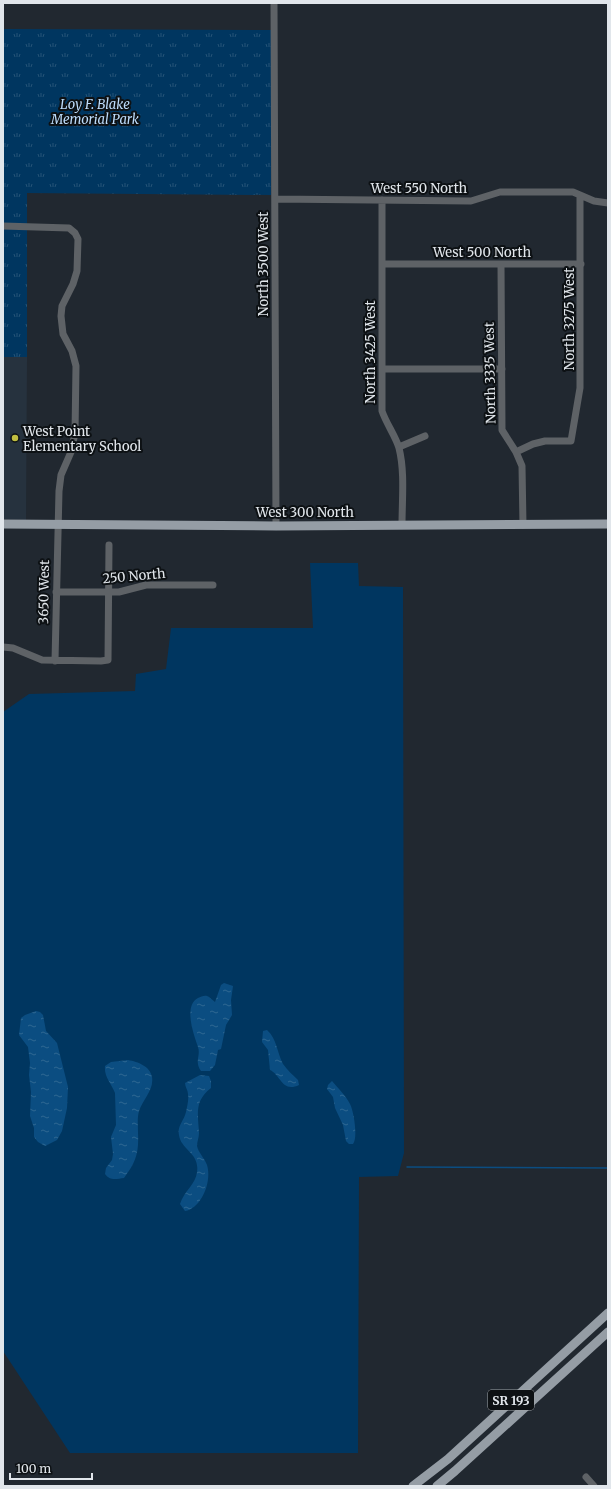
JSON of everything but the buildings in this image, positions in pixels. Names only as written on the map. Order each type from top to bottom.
[{"type":"main road","name":"West 300 North","points":[[3,524],[276,526],[608,524]]},
{"type":"main road","name":"SR 193","points":[[413,1486],[448,1459],[608,1313]]},
{"type":"main road","name":"SR 193","points":[[437,1486],[455,1472],[608,1332]]},
{"type":"street","name":"North 3500 West","points":[[274,3],[276,526]]},
{"type":"street","name":"West 550 North","points":[[275,199],[471,201],[500,192],[573,192],[594,201],[608,203]]},
{"type":"street","name":"North 3275 West","points":[[516,452],[532,444],[545,441],[571,441],[580,388],[580,195]]},
{"type":"street","name":"North 3425 West","points":[[382,200],[382,411],[399,447],[402,469],[402,525]]},
{"type":"street","name":"3650 West","points":[[3,226],[69,228],[75,233],[78,239],[77,271],[73,284],[62,306],[61,316],[63,334],[72,351],[76,366],[75,433],[71,452],[64,467],[60,483],[55,661]]},
{"type":"street","name":"West 500 North","points":[[382,264],[581,264]]},
{"type":"street","name":"North 3335 West","points":[[501,264],[502,430],[516,452],[522,466],[523,525]]},
{"type":"street","points":[[382,369],[502,369]]},
{"type":"street","points":[[399,447],[425,436]]},
{"type":"street","points":[[3,647],[13,648],[42,660],[108,660],[108,545]]},
{"type":"street","name":"250 North","points":[[56,592],[119,592],[146,585],[214,585]]},
{"type":"street","points":[[586,1477],[594,1486]]},
{"type":"shaded area","name":"West Point Elementary School","points":[[3,357],[27,357],[26,520],[3,519]]},
{"type":"green space","name":"Loy F. Blake Memorial Park","points":[[3,29],[271,30],[271,195],[27,193],[27,357],[3,357]]},
{"type":"green space","points":[[310,563],[358,563],[359,586],[403,587],[404,1153],[398,1176],[359,1177],[358,1453],[70,1453],[3,1351],[3,712],[29,694],[135,691],[136,674],[166,669],[171,628],[313,628]]},
{"type":"water","points":[[224,983],[233,986],[231,1000],[232,1015],[226,1025],[221,1049],[218,1050],[215,1065],[210,1071],[201,1071],[198,1064],[199,1050],[192,1028],[190,1014],[191,1007],[198,998],[204,996],[208,996],[215,1002],[221,985]]},
{"type":"water","points":[[36,1011],[43,1015],[46,1031],[57,1043],[68,1087],[67,1108],[62,1131],[57,1140],[45,1146],[38,1142],[34,1137],[34,1128],[30,1116],[31,1092],[28,1047],[19,1035],[21,1018]]},
{"type":"water","points":[[267,1030],[275,1042],[283,1064],[298,1080],[299,1085],[289,1087],[285,1085],[274,1072],[270,1070],[268,1050],[262,1042],[263,1031]]},
{"type":"water","points":[[128,1060],[146,1067],[151,1073],[152,1082],[150,1090],[138,1114],[138,1146],[134,1162],[124,1178],[113,1179],[109,1178],[105,1174],[106,1168],[112,1160],[113,1154],[111,1137],[116,1125],[115,1093],[107,1077],[105,1066],[111,1062]]},
{"type":"water","points":[[200,1075],[209,1076],[211,1081],[211,1088],[202,1098],[198,1108],[199,1133],[197,1146],[207,1165],[208,1179],[207,1186],[201,1199],[191,1209],[185,1211],[180,1204],[196,1176],[197,1166],[196,1160],[180,1140],[179,1132],[188,1101],[188,1093],[185,1083]]},
{"type":"water","points":[[332,1081],[350,1104],[354,1119],[355,1131],[353,1144],[349,1144],[346,1141],[343,1125],[335,1108],[333,1097],[327,1089],[328,1085]]},
{"type":"waterway","points":[[407,1167],[608,1168]]},
{"type":"place","name":"West Point Elementary School","points":[[15,438]]}]
